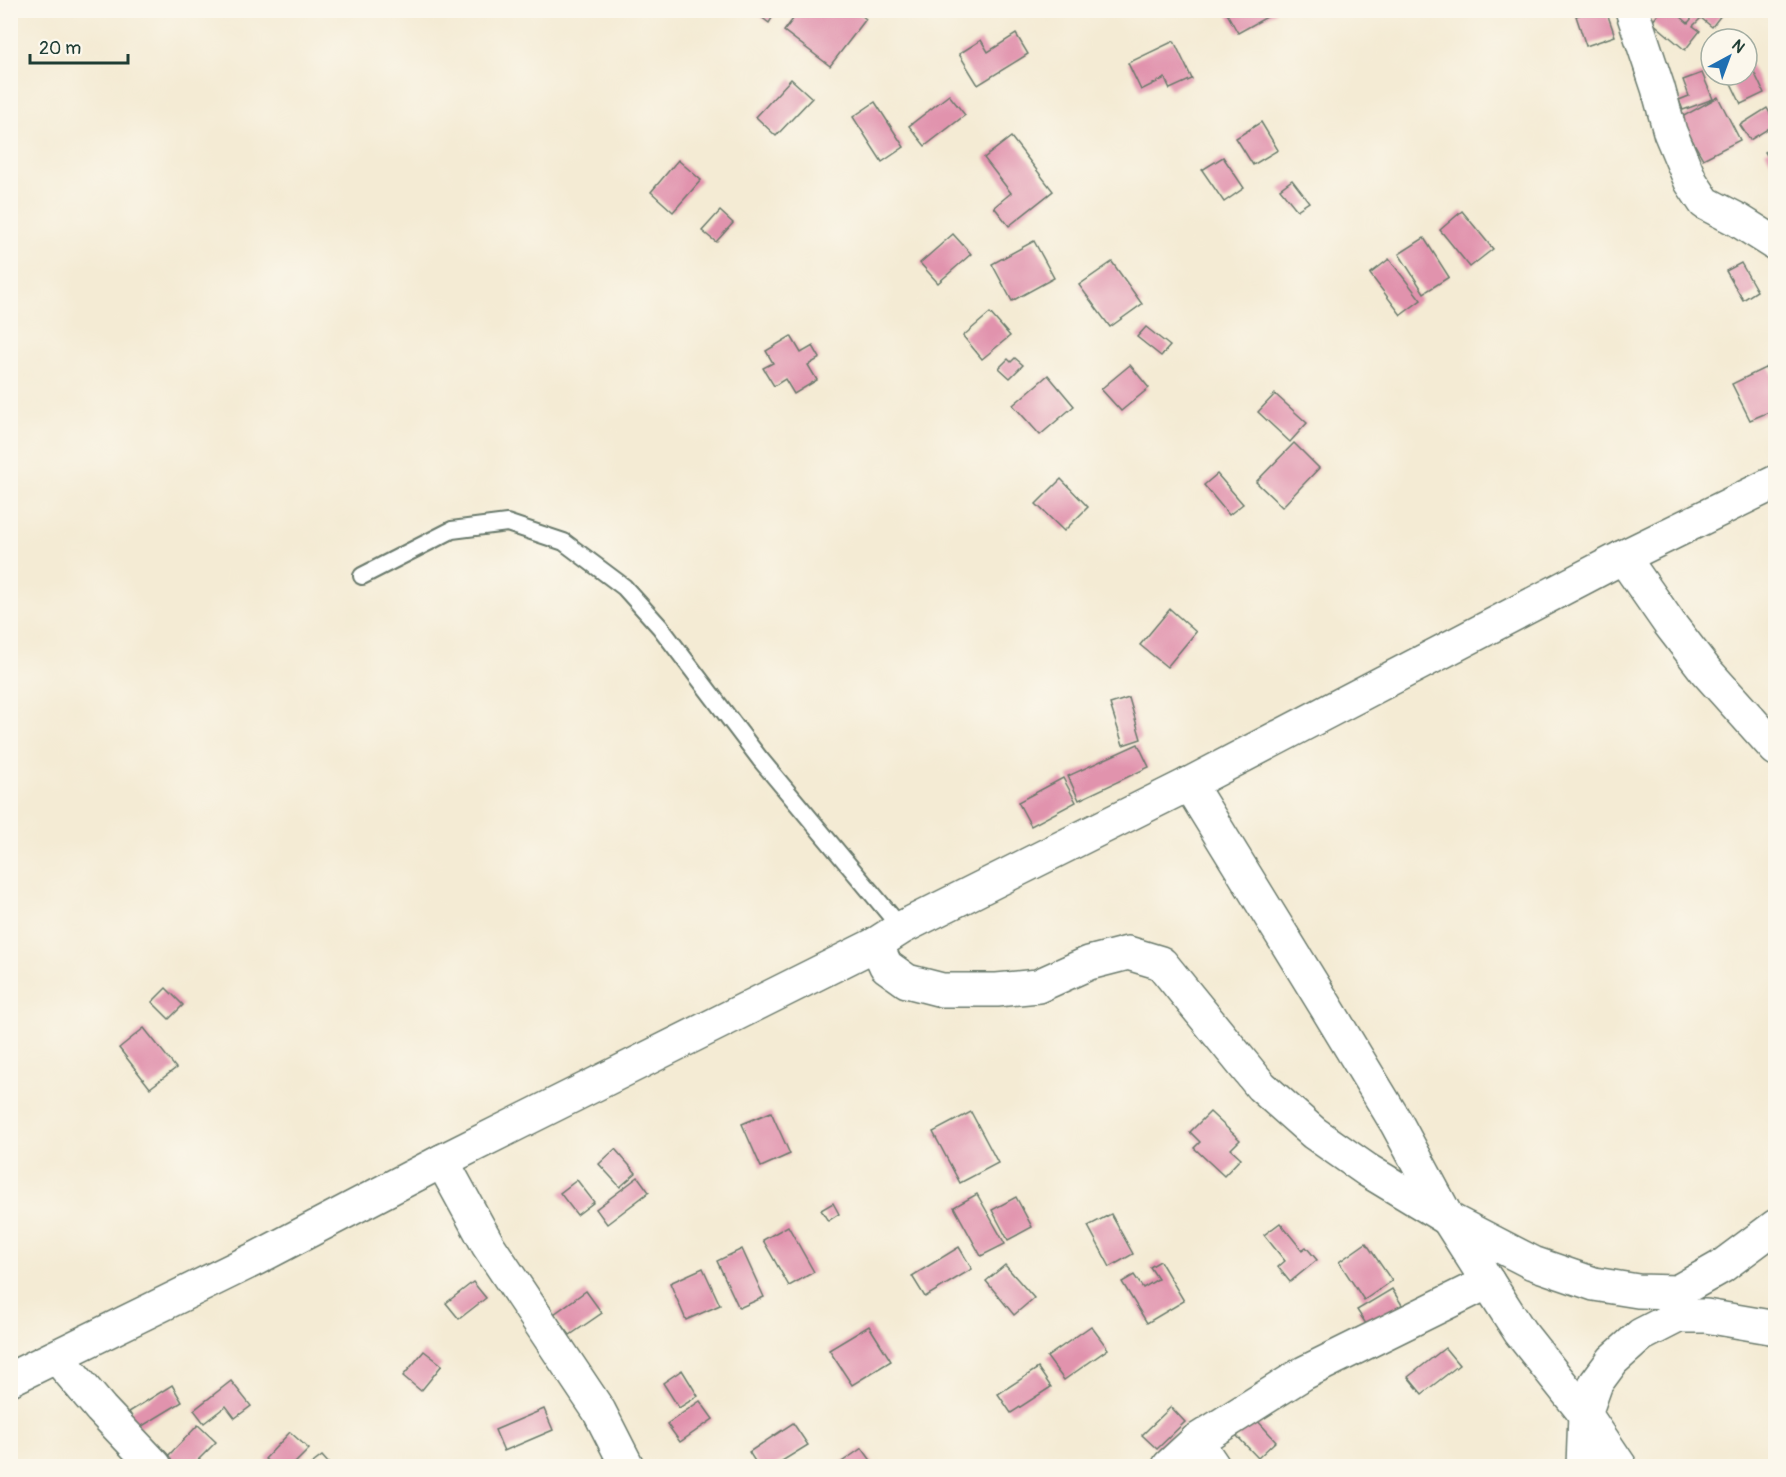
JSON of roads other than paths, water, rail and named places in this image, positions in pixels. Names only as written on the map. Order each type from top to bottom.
[{"type":"street","points":[[1632,10],[1670,132],[1691,182],[1705,202],[1776,244]]},
{"type":"street","points":[[10,1379],[257,1258],[442,1161],[1189,784],[1623,556],[1776,482]]},
{"type":"street","points":[[1623,556],[1669,623],[1706,671],[1776,749]]},
{"type":"street","points":[[1189,784],[1373,1084],[1448,1219],[1520,1332],[1585,1414],[1620,1467]]},
{"type":"street","points":[[888,936],[886,966],[907,981],[942,990],[997,990],[1038,986],[1089,963],[1128,953],[1161,963],[1261,1086],[1314,1133],[1367,1170],[1448,1219],[1533,1263],[1594,1284],[1638,1291],[1677,1292],[1721,1267],[1776,1226]]},
{"type":"street","points":[[442,1161],[489,1245],[599,1411],[627,1467]]},
{"type":"street","points":[[1169,1467],[1205,1454],[1304,1373],[1488,1282]]},
{"type":"street","points":[[1583,1467],[1585,1414],[1596,1383],[1613,1360],[1641,1335],[1678,1316],[1706,1316],[1776,1328]]},
{"type":"street","points":[[57,1357],[155,1467]]},
{"type":"lane","points":[[362,576],[452,530],[507,523],[564,542],[624,587],[660,627],[760,759],[888,936]]}]
